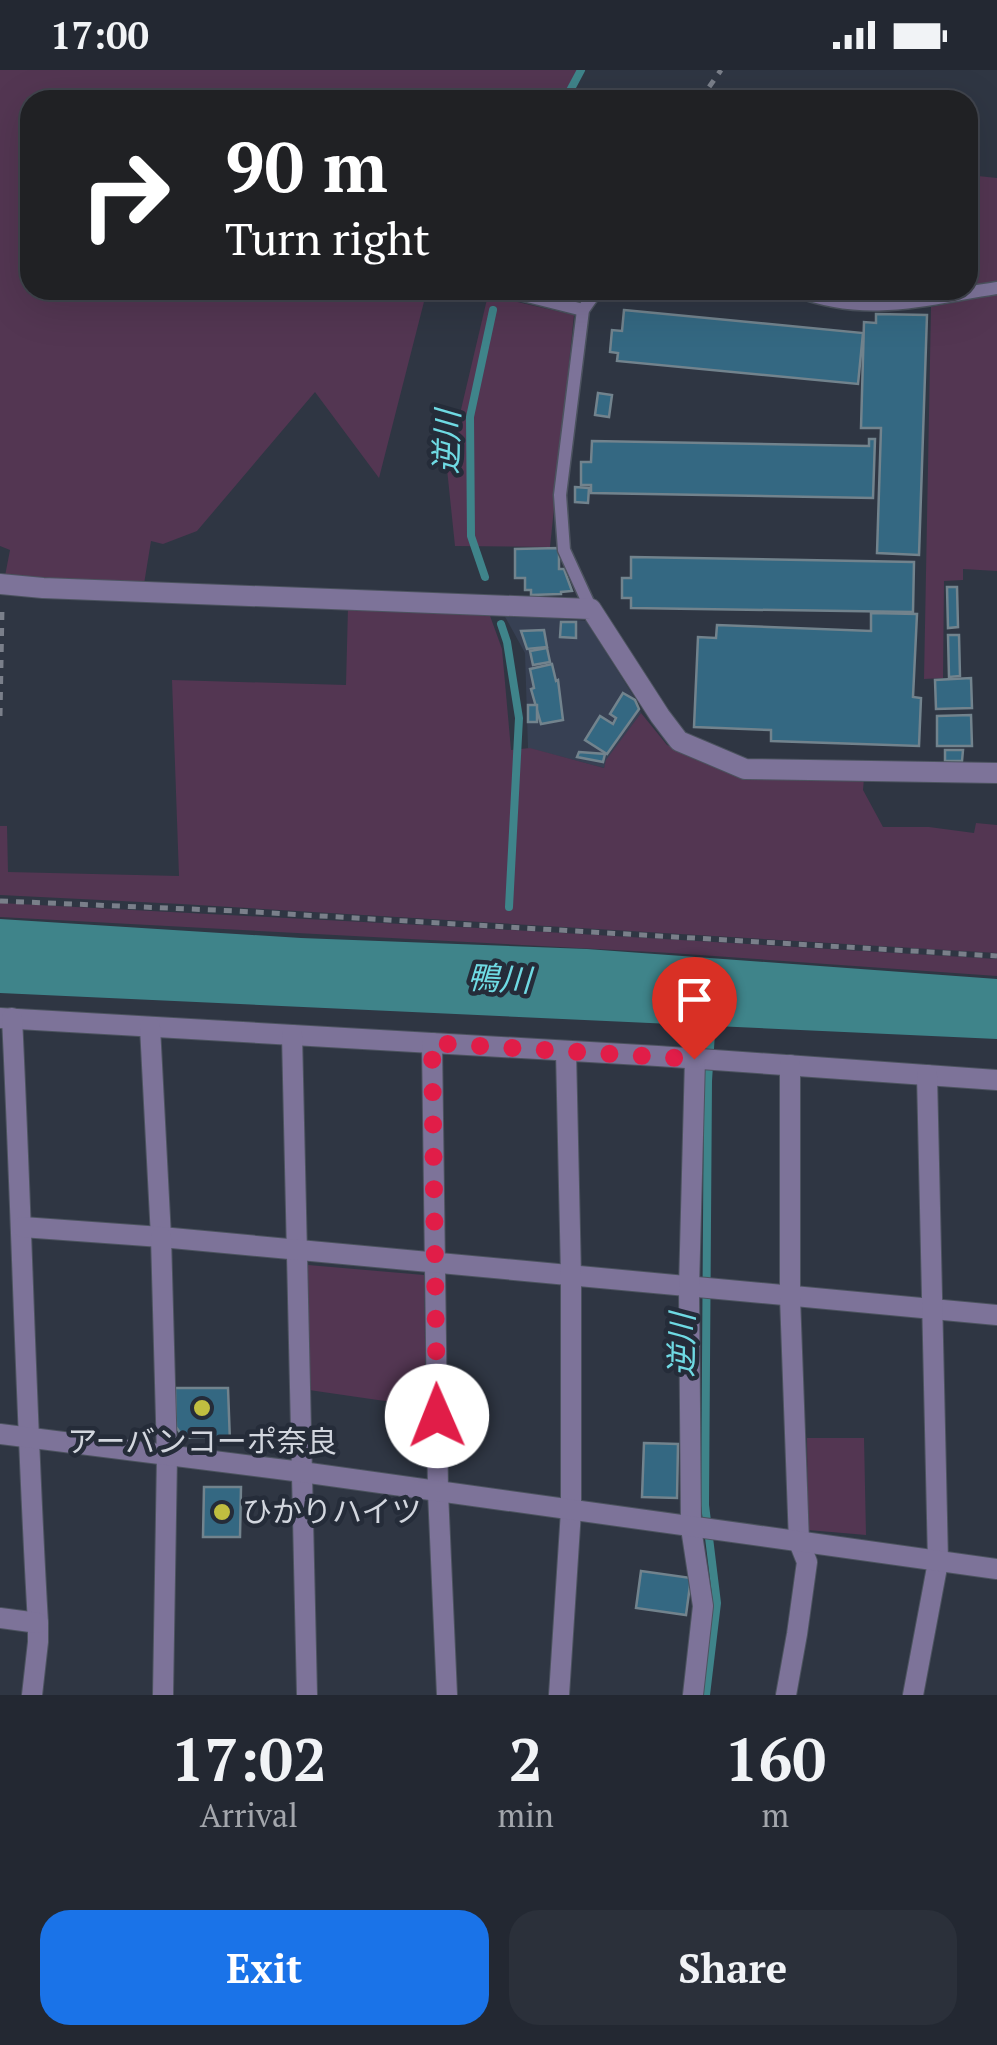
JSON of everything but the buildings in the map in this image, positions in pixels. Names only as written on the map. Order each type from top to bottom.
[{"type":"street","points":[[1,584],[591,609],[650,702],[680,741],[746,768],[997,773]]},
{"type":"street","points":[[32,1695],[38,1623],[27,1438],[22,1228],[6,1018],[566,1050],[997,1080]]},
{"type":"street","points":[[150,1027],[167,1456],[163,1695]]},
{"type":"street","points":[[292,1035],[307,1695]]},
{"type":"street","points":[[432,1043],[438,1492],[447,1695]]},
{"type":"street","points":[[559,1695],[571,1511],[566,1050]]},
{"type":"street","points":[[693,1695],[703,1606],[695,1529],[694,1288],[705,1059]]},
{"type":"street","points":[[786,1695],[807,1562],[799,1542],[790,1297],[790,1065]]},
{"type":"street","points":[[913,1695],[938,1562],[927,1075]]},
{"type":"street","points":[[22,1228],[161,1237],[997,1315]]},
{"type":"street","points":[[0,1434],[997,1569]]},
{"type":"street","points":[[0,1618],[38,1623]]},
{"type":"lane","points":[[543,300],[582,310]]},
{"type":"lane","points":[[590,300],[582,310],[560,495],[564,550],[591,609]]},
{"type":"lane","points":[[826,300],[867,306],[932,300]]},
{"type":"path","points":[[0,716],[1,584]]},
{"type":"path","points":[[0,901],[257,912],[997,956]]},
{"type":"shaded area","points":[[0,70],[577,70],[566,90],[20,90],[20,300],[424,300],[379,478],[315,392],[197,531],[163,544],[151,541],[144,584],[5,576],[10,550],[0,546]]},
{"type":"shaded area","points":[[978,176],[997,178],[997,283],[978,284]]},
{"type":"shaded area","points":[[997,294],[997,571],[963,569],[963,580],[944,581],[943,678],[924,679],[931,307]]},
{"type":"shaded area","points":[[487,300],[510,300],[574,315],[550,547],[455,546],[447,469]]},
{"type":"shaded area","points":[[348,607],[489,613],[502,649],[511,750],[530,748],[604,768],[641,713],[667,745],[681,751],[864,778],[863,790],[883,827],[929,827],[974,833],[976,823],[997,825],[997,953],[0,895],[0,826],[7,826],[8,872],[179,876],[172,680],[346,685]]},
{"type":"shaded area","points":[[503,613],[586,621],[641,713],[604,768],[528,748],[525,653]]},
{"type":"shaded area","points":[[0,903],[997,959],[997,976],[671,953],[0,917]]},
{"type":"shaded area","points":[[308,1265],[424,1275],[426,1407],[309,1390]]},
{"type":"shaded area","points":[[807,1438],[864,1438],[866,1535],[808,1530]]},
{"type":"water","name":"鴨川","points":[[0,919],[301,938],[587,949],[997,979],[997,1039],[0,993]]},
{"type":"waterway","name":"逆川","points":[[570,90],[581,70]]},
{"type":"waterway","name":"逆川","points":[[485,577],[471,536],[470,417],[493,310]]},
{"type":"waterway","name":"逆川","points":[[501,624],[519,718],[509,907]]},
{"type":"waterway","name":"逆川","points":[[706,1695],[717,1603],[705,1505],[708,1081],[712,1016]]},
{"type":"place","name":"アーバンコーポ奈良","points":[[202,1408]]},
{"type":"place","name":"ひかりハイツ","points":[[222,1512]]},
{"type":"route","points":[[437,1416],[432,1043],[694,1059]]}]
